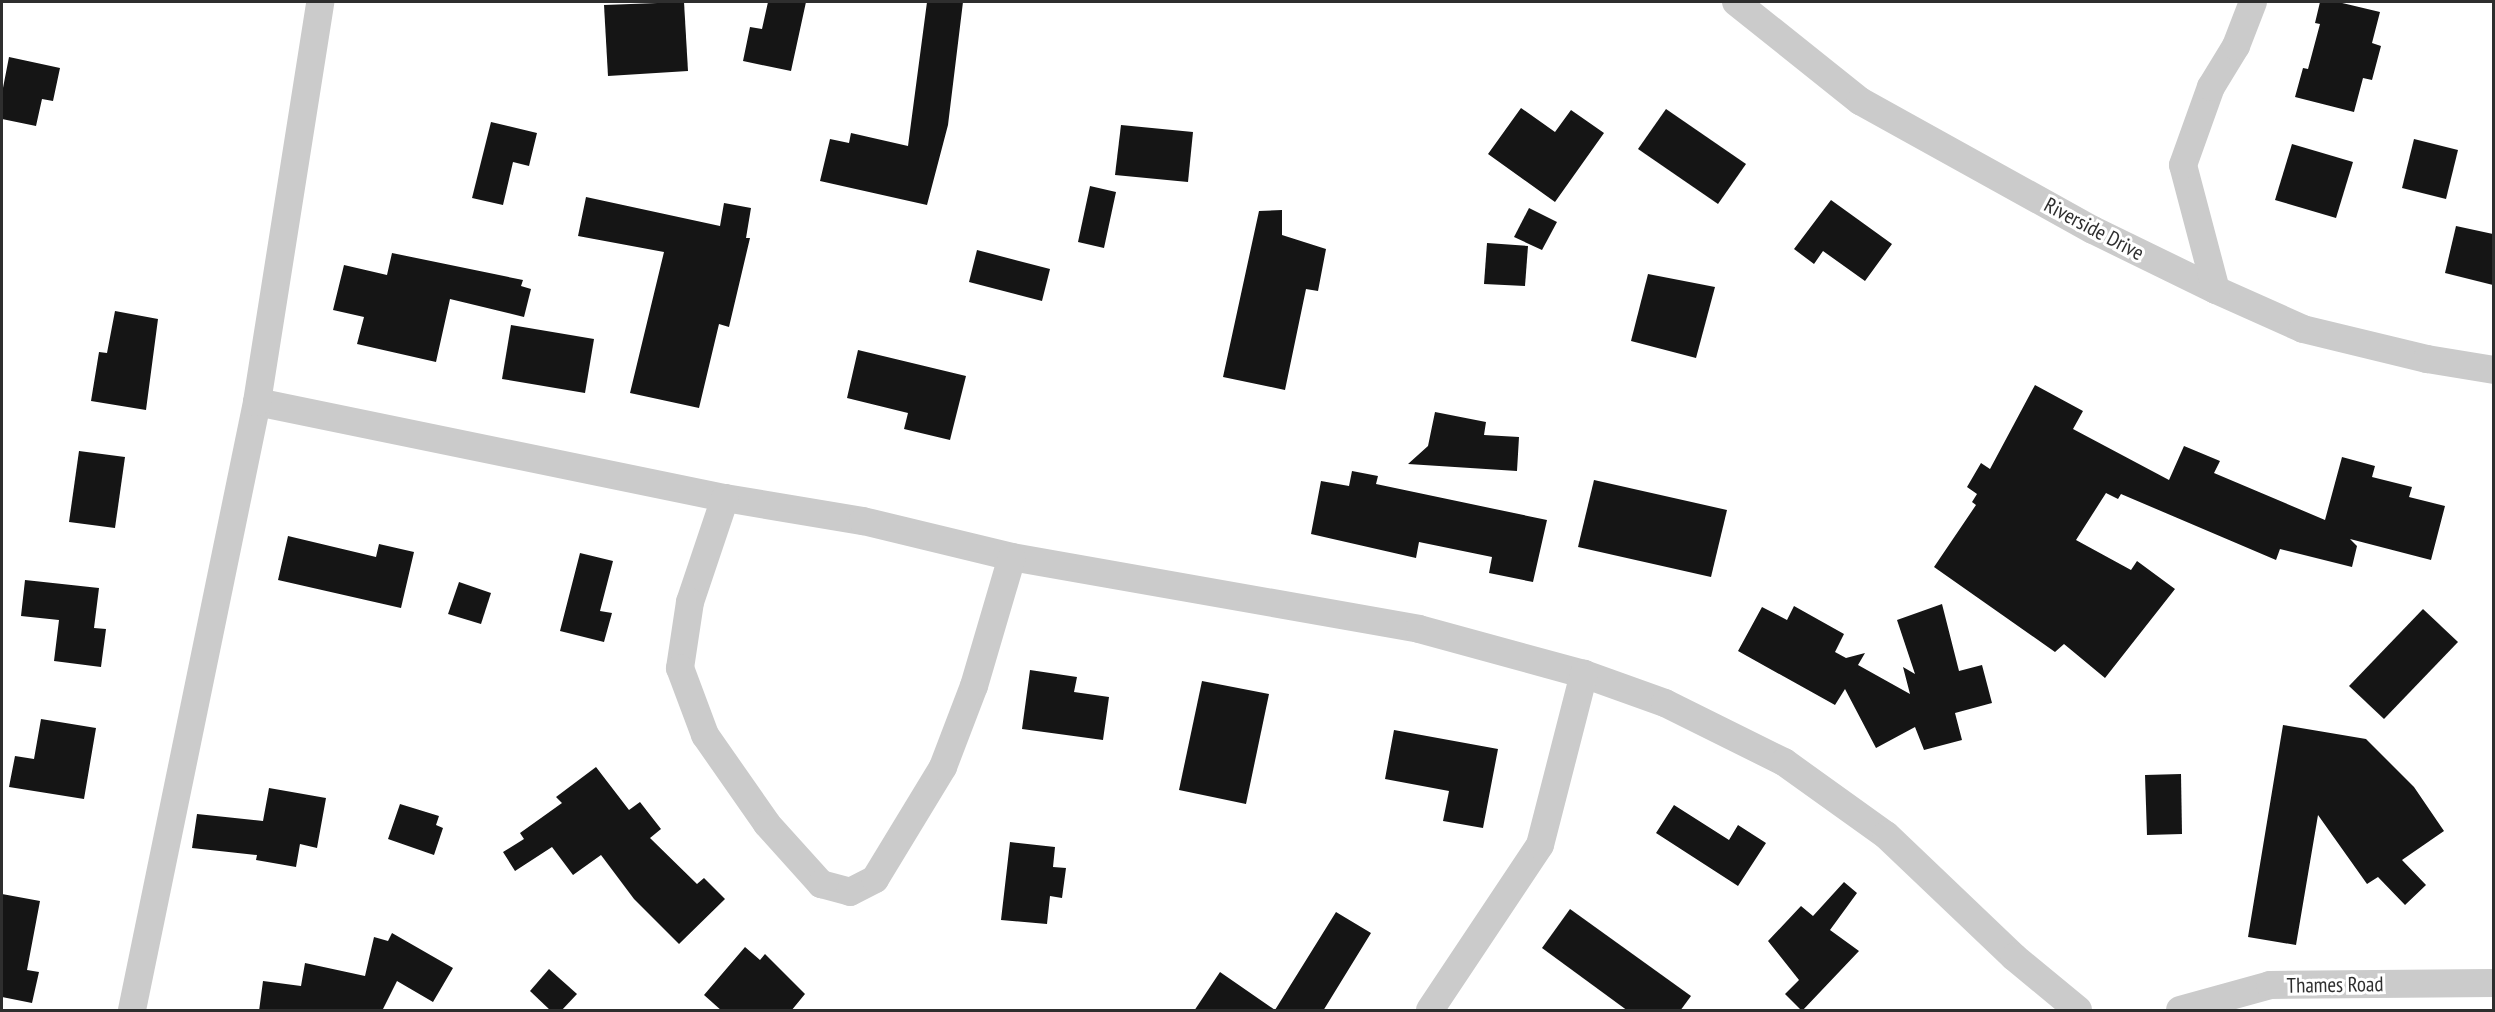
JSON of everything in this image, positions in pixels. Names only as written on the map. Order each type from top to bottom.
[{"type":"street","points":[[132,1011],[257,402],[320,2]]},
{"type":"street","name":"Riverside Drive","points":[[1736,2],[1860,101],[2093,230],[2216,290],[2303,329],[2427,360],[2493,369]]},
{"type":"street","points":[[2216,290],[2183,165],[2211,87],[2236,46],[2253,2]]},
{"type":"street","points":[[257,402],[724,498],[863,521],[1012,557],[1419,629],[1584,674],[1665,703],[1784,762],[1886,835],[2014,957],[2078,1011]]},
{"type":"street","points":[[724,498],[690,602],[680,668],[705,735],[767,824],[821,884],[850,892],[875,879],[943,767],[974,686],[1012,557]]},
{"type":"street","points":[[1430,1011],[1540,845],[1584,674]]},
{"type":"street","name":"Thames Road","points":[[2180,1011],[2270,986],[2493,983]]},
{"type":"building","points":[[684,2],[688,71],[608,76],[604,5]]},
{"type":"building","points":[[768,2],[806,2],[791,71],[743,61],[750,27],[762,29]]},
{"type":"building","points":[[927,2],[963,2],[948,125],[927,205],[820,181],[830,139],[849,143],[851,133],[908,146]]},
{"type":"building","points":[[2320,2],[2338,2],[2380,12],[2372,43],[2381,46],[2372,80],[2363,78],[2354,112],[2295,97],[2303,68],[2308,69],[2320,24],[2315,23]]},
{"type":"building","points":[[9,57],[60,68],[53,101],[42,99],[36,126],[2,119],[2,93]]},
{"type":"building","points":[[1521,108],[1555,132],[1571,110],[1604,133],[1555,202],[1488,154]]},
{"type":"building","points":[[1666,109],[1746,164],[1718,204],[1638,149]]},
{"type":"building","points":[[491,122],[537,133],[529,166],[513,162],[503,205],[472,198]]},
{"type":"building","points":[[1121,125],[1193,132],[1188,182],[1115,175]]},
{"type":"building","points":[[2414,139],[2458,150],[2446,199],[2402,188]]},
{"type":"building","points":[[2292,144],[2353,162],[2336,218],[2275,200]]},
{"type":"building","points":[[1090,186],[1116,192],[1104,248],[1078,242]]},
{"type":"building","points":[[586,197],[720,226],[724,203],[751,208],[746,238],[750,238],[729,327],[719,324],[699,408],[630,393],[664,252],[578,236]]},
{"type":"building","points":[[1831,200],[1892,244],[1865,281],[1823,251],[1814,264],[1794,249]]},
{"type":"building","points":[[1529,208],[1557,222],[1542,250],[1514,237]]},
{"type":"building","points":[[1282,210],[1282,235],[1326,249],[1318,291],[1306,289],[1285,390],[1223,377],[1259,211]]},
{"type":"building","points":[[2456,226],[2493,234],[2493,285],[2445,273]]},
{"type":"building","points":[[1487,243],[1528,246],[1525,286],[1484,284]]},
{"type":"building","points":[[977,250],[1050,269],[1042,301],[969,282]]},
{"type":"building","points":[[392,253],[523,280],[521,286],[531,289],[524,317],[450,299],[436,362],[357,344],[364,317],[333,310],[344,265],[387,275]]},
{"type":"building","points":[[1648,274],[1715,287],[1696,358],[1631,341]]},
{"type":"building","points":[[115,311],[158,319],[146,410],[91,401],[99,352],[107,353]]},
{"type":"building","points":[[511,325],[594,339],[585,393],[502,379]]},
{"type":"building","points":[[858,350],[966,376],[950,440],[904,429],[908,413],[847,398]]},
{"type":"building","points":[[2035,385],[2083,411],[2073,429],[2169,480],[2184,446],[2220,461],[2214,473],[2325,520],[2342,457],[2375,466],[2372,477],[2412,487],[2409,497],[2445,506],[2431,560],[2350,539],[2357,546],[2352,567],[2280,549],[2276,560],[2121,494],[2118,499],[2106,493],[2076,540],[2131,570],[2137,561],[2175,589],[2105,678],[2064,644],[2055,652],[1934,567],[1976,505],[1972,502],[1977,494],[1967,487],[1981,463],[1990,469]]},
{"type":"building","points":[[1435,412],[1486,422],[1484,435],[1519,437],[1517,471],[1408,464],[1428,446]]},
{"type":"building","points":[[79,451],[125,457],[115,528],[69,522]]},
{"type":"building","points":[[1352,471],[1378,476],[1376,484],[1547,520],[1533,582],[1489,573],[1492,557],[1419,542],[1416,558],[1311,534],[1321,481],[1349,486]]},
{"type":"building","points":[[1594,480],[1727,510],[1711,577],[1578,547]]},
{"type":"building","points":[[288,536],[376,557],[379,544],[414,552],[401,608],[278,580]]},
{"type":"building","points":[[580,553],[613,561],[600,611],[612,613],[604,642],[560,631]]},
{"type":"building","points":[[25,580],[99,588],[94,628],[106,629],[101,667],[54,661],[59,620],[21,616]]},
{"type":"building","points":[[459,582],[491,593],[481,624],[448,614]]},
{"type":"building","points":[[1942,604],[1959,671],[1982,665],[1992,703],[1955,713],[1962,740],[1924,750],[1915,727],[1876,748],[1845,689],[1835,705],[1738,651],[1762,607],[1787,620],[1794,606],[1844,634],[1835,652],[1846,658],[1865,653],[1858,665],[1910,694],[1903,667],[1915,674],[1897,620]]},
{"type":"building","points":[[2423,609],[2458,642],[2384,719],[2349,686]]},
{"type":"building","points":[[1030,670],[1077,677],[1074,692],[1109,697],[1103,740],[1022,729]]},
{"type":"building","points":[[1202,681],[1269,694],[1246,804],[1179,790]]},
{"type":"building","points":[[41,719],[96,728],[84,799],[9,787],[15,756],[34,759]]},
{"type":"building","points":[[2283,725],[2366,739],[2414,787],[2444,831],[2402,860],[2426,885],[2405,905],[2378,877],[2367,884],[2318,815],[2296,945],[2248,937]]},
{"type":"building","points":[[1394,730],[1498,749],[1483,828],[1443,821],[1449,791],[1385,779]]},
{"type":"building","points":[[596,767],[629,810],[640,802],[661,829],[650,838],[697,884],[704,878],[725,899],[679,944],[634,899],[601,855],[573,875],[552,847],[515,871],[503,852],[524,839],[520,833],[562,803],[556,797]]},
{"type":"building","points":[[2181,774],[2182,834],[2147,835],[2145,775]]},
{"type":"building","points":[[269,788],[326,798],[317,848],[300,844],[296,867],[256,860],[257,855],[192,848],[197,814],[263,821]]},
{"type":"building","points":[[400,804],[439,816],[436,825],[443,828],[434,855],[388,839]]},
{"type":"building","points":[[1674,805],[1729,840],[1738,825],[1766,843],[1738,886],[1656,833]]},
{"type":"building","points":[[1010,842],[1055,847],[1053,867],[1066,868],[1062,898],[1050,896],[1047,924],[1001,920]]},
{"type":"building","points":[[1844,882],[1857,893],[1830,930],[1859,951],[1802,1011],[1785,994],[1799,980],[1768,941],[1801,906],[1813,916]]},
{"type":"building","points":[[2,894],[40,901],[27,970],[39,972],[32,1003],[2,997]]},
{"type":"building","points":[[1570,909],[1691,996],[1680,1011],[1628,1011],[1542,948]]},
{"type":"building","points":[[1336,912],[1371,933],[1323,1011],[1194,1011],[1220,972],[1275,1010]]},
{"type":"building","points":[[392,933],[453,968],[433,1002],[397,981],[382,1011],[259,1011],[263,981],[301,986],[305,963],[365,976],[374,937],[388,941]]},
{"type":"building","points":[[745,947],[760,960],[765,954],[805,994],[791,1011],[722,1011],[704,995]]},
{"type":"building","points":[[549,969],[577,994],[561,1011],[551,1011],[530,991]]}]
